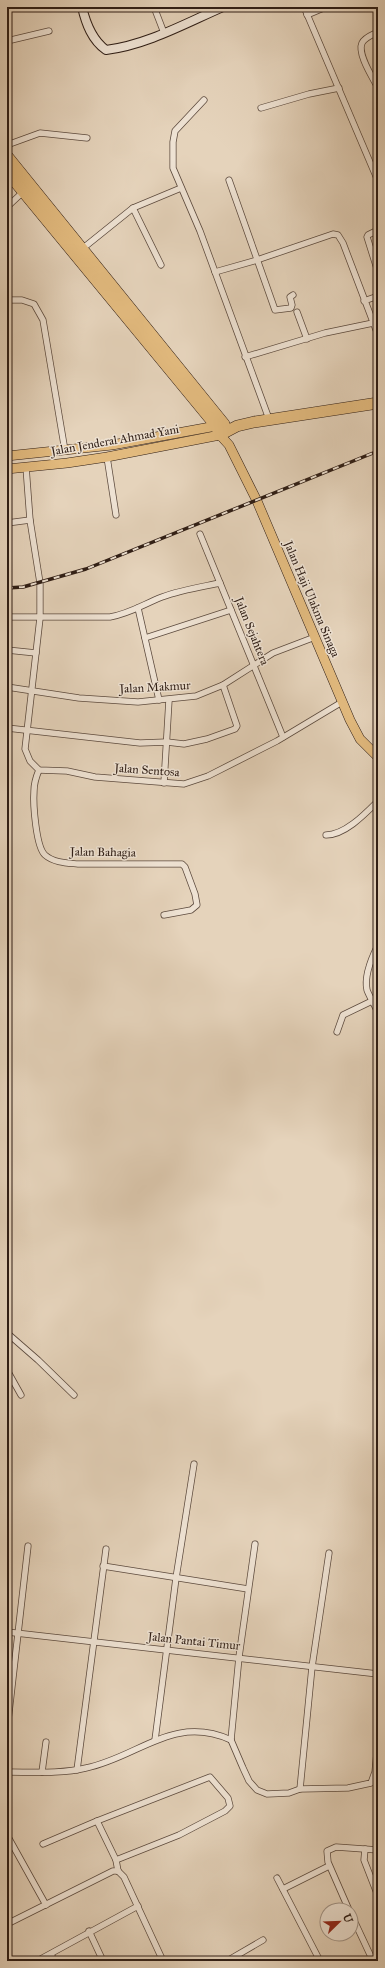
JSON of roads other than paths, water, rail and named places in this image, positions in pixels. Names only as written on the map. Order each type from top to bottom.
[{"type":"highway","points":[[7,156],[82,249],[222,429]]},
{"type":"highway","points":[[7,172],[222,429]]},
{"type":"highway","points":[[222,429],[269,419],[378,402]]},
{"type":"main road","name":"Jalan Haji Ulakma Sinaga","points":[[222,429],[257,501],[342,702],[360,739],[378,757]]},
{"type":"main road","name":"Jalan Jenderal Ahmad Yani","points":[[7,456],[65,451],[222,429]]},
{"type":"main road","name":"Jalan Jenderal Ahmad Yani","points":[[7,469],[67,464],[107,457],[222,429]]},
{"type":"street","points":[[82,7],[85,21],[95,40],[106,50],[135,44],[223,7]]},
{"type":"street","points":[[154,7],[164,33]]},
{"type":"street","points":[[304,7],[378,181]]},
{"type":"street","points":[[307,15],[326,7]]},
{"type":"street","points":[[7,41],[50,30]]},
{"type":"street","points":[[377,85],[361,49],[362,42],[367,37],[378,32]]},
{"type":"street","points":[[261,108],[309,94],[338,88]]},
{"type":"street","points":[[204,100],[175,131],[173,142],[174,168],[180,188],[200,231],[269,419]]},
{"type":"street","points":[[7,145],[40,133],[87,138]]},
{"type":"street","points":[[229,180],[275,310],[290,308],[292,305],[290,297],[293,295]]},
{"type":"street","points":[[82,249],[133,208],[180,188]]},
{"type":"street","points":[[7,207],[23,192]]},
{"type":"street","points":[[133,208],[161,265]]},
{"type":"street","points":[[378,230],[368,234],[367,237],[378,272]]},
{"type":"street","points":[[215,272],[258,260],[333,234],[338,234],[343,243],[378,335]]},
{"type":"street","points":[[364,301],[378,296]]},
{"type":"street","points":[[7,300],[22,300],[34,304],[43,320],[65,451]]},
{"type":"street","points":[[297,312],[307,339]]},
{"type":"street","points":[[245,357],[307,339],[373,323]]},
{"type":"street","points":[[107,457],[116,515]]},
{"type":"street","points":[[26,467],[30,520],[40,583],[40,618],[30,691],[25,749],[26,755],[39,770]]},
{"type":"street","points":[[7,523],[30,520]]},
{"type":"street","name":"Jalan Sejahtera","points":[[200,534],[283,737]]},
{"type":"street","points":[[7,617],[110,618],[124,615],[184,590],[220,583]]},
{"type":"street","points":[[138,608],[159,700]]},
{"type":"street","points":[[145,638],[231,610]]},
{"type":"street","name":"Jalan Makmur","points":[[7,687],[79,698],[138,702],[169,700],[196,696],[222,685],[273,653],[315,637]]},
{"type":"street","points":[[7,650],[36,652]]},
{"type":"street","points":[[7,728],[140,743],[167,742],[184,744],[207,740],[235,729],[237,726],[222,685]]},
{"type":"street","points":[[164,783],[169,700]]},
{"type":"street","name":"Jalan Sentosa","points":[[39,770],[67,771],[95,777],[184,784],[208,776],[283,737],[342,702]]},
{"type":"street","name":"Jalan Bahagia","points":[[39,770],[34,792],[34,810],[41,849],[45,855],[64,863],[179,864],[185,866],[196,894],[197,905],[191,910],[164,914]]},
{"type":"street","points":[[326,836],[338,833],[369,810],[378,801]]},
{"type":"street","points":[[378,945],[367,978],[368,991],[378,1013]]},
{"type":"street","points":[[337,1032],[343,1016],[372,1001]]},
{"type":"street","points":[[7,1333],[38,1360],[74,1395]]},
{"type":"street","points":[[7,1370],[21,1395]]},
{"type":"street","points":[[155,1740],[176,1578],[194,1464]]},
{"type":"street","points":[[256,1544],[248,1589],[239,1657],[231,1740],[246,1774],[257,1790],[262,1793],[276,1794],[300,1789],[338,1789],[371,1783],[375,1772],[378,1741]]},
{"type":"street","points":[[7,1730],[28,1546]]},
{"type":"street","points":[[77,1770],[106,1549]]},
{"type":"street","points":[[300,1789],[312,1667],[329,1553]]},
{"type":"street","points":[[103,1566],[248,1589]]},
{"type":"street","name":"Jalan Pantai Timur","points":[[7,1632],[239,1657],[378,1674]]},
{"type":"street","points":[[7,1772],[42,1772],[87,1768],[125,1755],[155,1740],[177,1733],[200,1732],[217,1734],[231,1740]]},
{"type":"street","points":[[42,1772],[46,1742]]},
{"type":"street","points":[[43,1844],[96,1821],[210,1777],[228,1798],[230,1806],[225,1811],[179,1835],[116,1860]]},
{"type":"street","points":[[96,1821],[116,1860],[118,1871],[124,1877],[163,1961]]},
{"type":"street","points":[[7,1835],[46,1905]]},
{"type":"street","points":[[345,1902],[326,1856],[330,1849],[378,1850]]},
{"type":"street","points":[[366,1849],[364,1860],[378,1896]]},
{"type":"street","points":[[283,1889],[329,1866]]},
{"type":"street","points":[[7,1916],[9,1923],[113,1871],[118,1871]]},
{"type":"street","points":[[278,1878],[320,1961]]},
{"type":"street","points":[[37,1961],[89,1931],[138,1906]]},
{"type":"street","points":[[89,1931],[103,1961]]},
{"type":"street","points":[[359,1931],[373,1961]]},
{"type":"street","points":[[227,1961],[263,1940]]},
{"type":"street","points":[[51,1954],[54,1961]]},
{"type":"railway","points":[[7,588],[23,587],[86,569],[378,451]]}]
